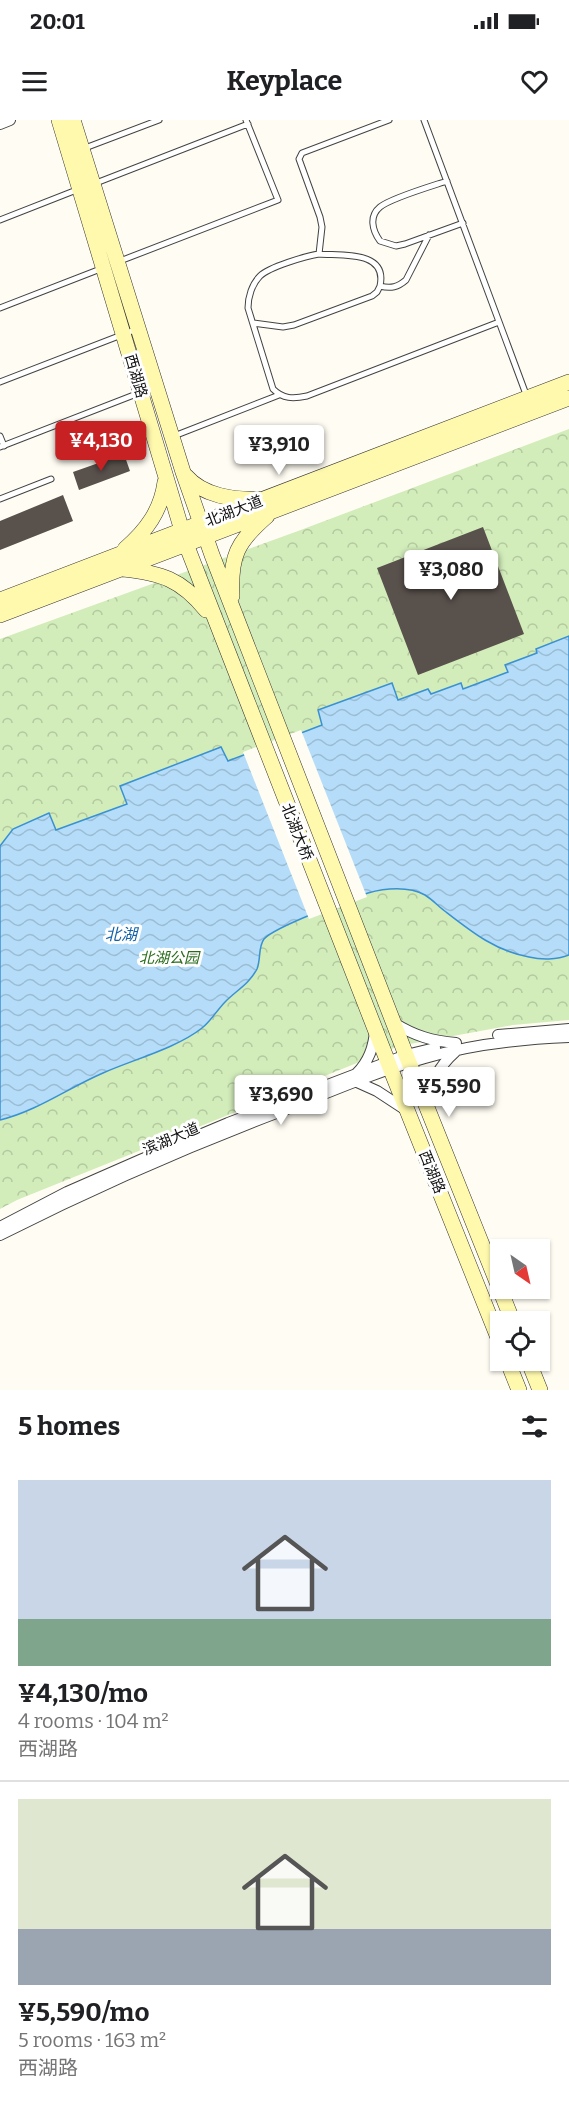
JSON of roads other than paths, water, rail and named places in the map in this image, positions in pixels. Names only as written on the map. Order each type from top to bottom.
[{"type":"main road","name":"西湖路","points":[[59,120],[87,186],[132,332],[172,436],[203,530],[276,723]]},
{"type":"main road","name":"西湖路","points":[[74,120],[82,149],[87,186]]},
{"type":"main road","name":"西湖路","points":[[132,332],[141,393],[165,479],[184,537],[258,731]]},
{"type":"main road","name":"北湖大道","points":[[269,505],[569,382]]},
{"type":"main road","name":"北湖大道","points":[[0,615],[119,562],[184,537],[569,398]]},
{"type":"main road","points":[[183,472],[200,488],[269,505],[236,552],[232,563],[234,614]]},
{"type":"main road","points":[[165,479],[163,495],[154,516],[119,562],[153,572],[178,583],[193,594],[216,622]]},
{"type":"main road","name":"北湖大道","points":[[0,600],[119,562]]},
{"type":"main road","name":"北湖大桥","points":[[276,723],[356,926]]},
{"type":"main road","name":"北湖大桥","points":[[258,731],[338,933]]},
{"type":"main road","name":"西湖路","points":[[356,926],[509,1311]]},
{"type":"main road","name":"西湖路","points":[[338,933],[490,1317]]},
{"type":"main road","points":[[511,1371],[519,1390]]},
{"type":"main road","points":[[532,1371],[540,1390]]},
{"type":"street","points":[[0,124],[10,120]]},
{"type":"street","points":[[394,1023],[416,1036],[457,1046],[434,1077],[426,1105]]},
{"type":"street","name":"滨湖大道","points":[[0,1227],[67,1192],[228,1123],[408,1059],[500,1035],[569,1029]]},
{"type":"street","points":[[375,1030],[368,1059],[356,1078],[408,1112]]},
{"type":"street","name":"滨湖大道","points":[[457,1046],[569,1037]]},
{"type":"street","name":"滨湖大道","points":[[0,1235],[70,1199],[356,1078]]},
{"type":"lane","points":[[82,149],[159,120]]},
{"type":"lane","points":[[320,254],[322,227],[299,159],[302,153],[389,120]]},
{"type":"lane","points":[[424,120],[528,398]]},
{"type":"lane","points":[[0,220],[247,122],[278,201],[0,308]]},
{"type":"lane","points":[[447,181],[380,207],[372,221],[376,236],[380,241],[396,246],[463,223]]},
{"type":"lane","points":[[380,286],[394,287],[406,280],[429,235]]},
{"type":"lane","points":[[253,323],[283,327],[294,325],[372,296],[380,286],[381,275],[377,267],[368,258],[320,254],[299,258],[263,273],[258,278],[251,290],[248,308],[273,389],[279,395],[295,399],[499,322]]},
{"type":"lane","points":[[0,382],[132,332]]},
{"type":"lane","points":[[0,436],[2,446],[141,393]]},
{"type":"lane","points":[[172,436],[279,395]]},
{"type":"lane","points":[[0,499],[51,479]]},
{"type":"water","name":"北湖","points":[[569,636],[569,955],[554,959],[539,959],[495,946],[475,934],[419,892],[397,889],[368,893],[297,921],[264,939],[254,974],[205,1025],[192,1035],[167,1048],[103,1073],[27,1111],[0,1120],[0,846],[13,829],[49,813],[56,830],[127,804],[120,786],[221,747],[228,761],[322,725],[318,710],[392,683],[398,700],[428,689],[431,694],[461,683],[463,689],[508,672],[505,665],[537,653],[536,649]]},
{"type":"park label","name":"北湖公园","points":[[169,958]]}]
